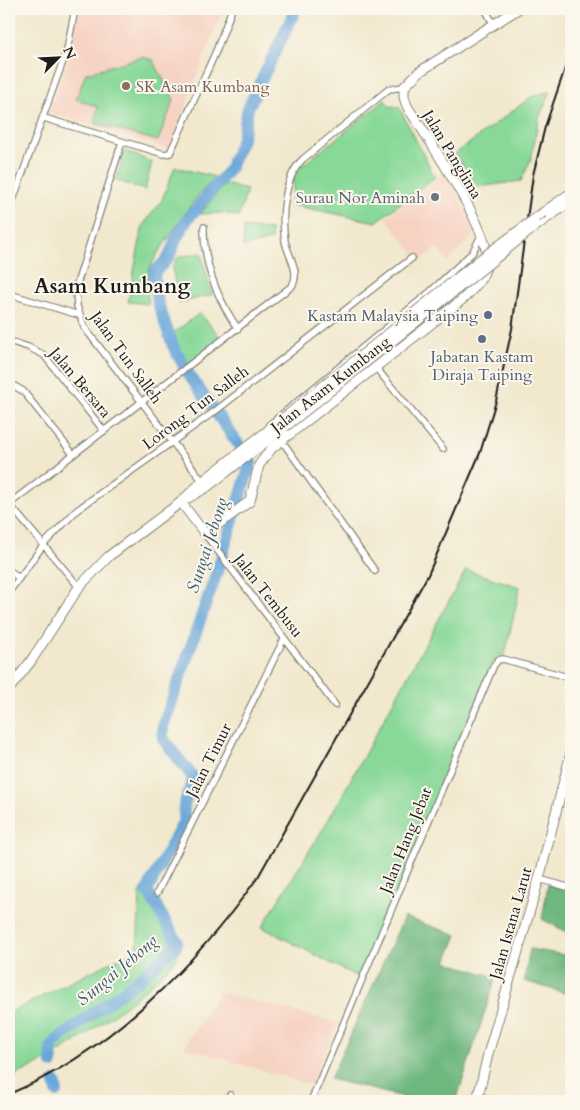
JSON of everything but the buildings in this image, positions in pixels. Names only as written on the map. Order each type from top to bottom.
[{"type":"main road","points":[[404,87],[418,72],[494,26],[518,9]]},
{"type":"main road","name":"Jalan Panglima","points":[[404,87],[404,97],[407,106],[445,166],[482,234]]},
{"type":"main road","name":"Jalan Asam Kumbang","points":[[282,424],[482,258],[571,193]]},
{"type":"main road","name":"Jalan Asam Kumbang","points":[[9,689],[31,661],[78,587],[110,555],[205,484],[536,225],[571,201]]},
{"type":"main road","name":"Jalan Asam Kumbang","points":[[205,534],[246,505],[252,496],[261,461],[282,441],[474,288],[483,276],[487,261],[482,234]]},
{"type":"main road","name":"Jalan Tembusu","points":[[181,502],[205,534]]},
{"type":"main road","name":"Jalan Istana Larut","points":[[477,1099],[502,1001],[539,879],[571,753]]},
{"type":"main road","points":[[477,1099],[489,1101]]},
{"type":"street","points":[[9,211],[44,118],[70,40],[75,9]]},
{"type":"street","points":[[44,118],[164,154],[170,153],[217,49],[232,9]]},
{"type":"street","points":[[485,9],[494,26]]},
{"type":"street","points":[[78,587],[9,504],[238,329],[294,283],[296,275],[285,240],[284,223],[292,171],[302,159],[389,89],[404,87]]},
{"type":"street","name":"Jalan Tun Salleh","points":[[122,142],[76,287],[79,315],[84,327],[143,401],[205,484]]},
{"type":"street","points":[[204,227],[205,250],[211,278],[222,304],[238,329]]},
{"type":"street","name":"Jalan Asam Kumbang","points":[[253,445],[260,433],[280,415],[432,291],[472,253],[482,234]]},
{"type":"street","name":"Lorong Tun Salleh","points":[[9,592],[44,544],[77,510],[218,409],[412,258]]},
{"type":"street","points":[[9,294],[79,315]]},
{"type":"street","name":"Jalan Bersara","points":[[9,341],[28,347],[44,356],[104,431]]},
{"type":"street","points":[[376,368],[443,449]]},
{"type":"street","points":[[9,383],[23,391],[73,454]]},
{"type":"street","points":[[282,441],[375,571]]},
{"type":"street","name":"Jalan Tembusu","points":[[205,534],[217,553],[335,705]]},
{"type":"street","points":[[9,570],[19,578]]},
{"type":"street","name":"Jalan Timur","points":[[157,893],[284,639]]},
{"type":"street","name":"Jalan Hang Jebat","points":[[312,1101],[494,665],[498,660],[503,659],[571,678]]},
{"type":"street","points":[[539,879],[571,888]]},
{"type":"shaded area","name":"SK Asam Kumbang","points":[[78,9],[223,9],[169,149],[49,113],[74,40]]},
{"type":"shaded area","points":[[444,173],[477,231],[448,262],[436,248],[420,261],[386,218]]},
{"type":"shaded area","points":[[219,992],[338,1023],[311,1085],[184,1047]]},
{"type":"green space","points":[[142,57],[153,60],[174,100],[158,141],[94,123],[98,107],[76,99],[86,73]]},
{"type":"green space","points":[[551,91],[539,118],[531,159],[521,181],[478,187],[455,154],[531,97]]},
{"type":"green space","points":[[385,100],[389,106],[399,107],[435,177],[376,222],[292,205],[294,172]]},
{"type":"green space","points":[[125,151],[152,162],[145,190],[116,180]]},
{"type":"green space","points":[[175,167],[215,177],[193,202],[150,268],[146,285],[149,304],[128,302],[143,225],[161,202]]},
{"type":"green space","points":[[225,184],[247,190],[239,216],[222,213],[200,214]]},
{"type":"green space","points":[[244,227],[271,230],[271,240],[243,247]]},
{"type":"green space","points":[[201,253],[212,295],[179,303],[172,267],[178,257]]},
{"type":"green space","points":[[200,313],[221,338],[187,366],[177,347],[173,333]]},
{"type":"green space","points":[[466,570],[520,587],[505,655],[500,655],[493,661],[361,979],[262,927],[329,819]]},
{"type":"green space","points":[[548,884],[571,892],[571,995],[524,981],[530,949],[564,955],[570,934],[542,919]]},
{"type":"green space","points":[[143,887],[177,944],[179,950],[175,960],[148,987],[89,1032],[57,1054],[9,1079],[9,1013],[137,949],[140,894]]},
{"type":"green space","points":[[404,917],[457,935],[446,962],[496,977],[456,1101],[419,1101],[330,1079]]},
{"type":"waterway","name":"Sungai Jebong","points":[[52,1063],[51,1048],[57,1040],[133,984],[176,946],[177,941],[147,891],[185,819],[185,802],[193,777],[163,739],[163,726],[218,569],[251,462],[189,375],[173,346],[158,303],[154,275],[169,257],[176,239],[187,220],[229,170],[242,139],[248,108],[296,9]]},
{"type":"waterway","name":"Sungai Jebong","points":[[55,1082],[57,1092]]},
{"type":"railway","points":[[9,1094],[46,1076],[82,1055],[116,1030],[148,1003],[178,973],[233,910],[258,877],[428,575],[480,453],[496,401],[512,329],[533,175],[545,127],[571,51]]},
{"type":"place","name":"SK Asam Kumbang","points":[[126,86]]},
{"type":"place","name":"Surau Nor Aminah","points":[[435,197]]},
{"type":"place","name":"Kastam Malaysia Taiping","points":[[488,315]]},
{"type":"place","name":"Jabatan Kastam Diraja Taiping","points":[[482,339]]},
{"type":"district","name":"Asam Kumbang","points":[[112,286]]}]
